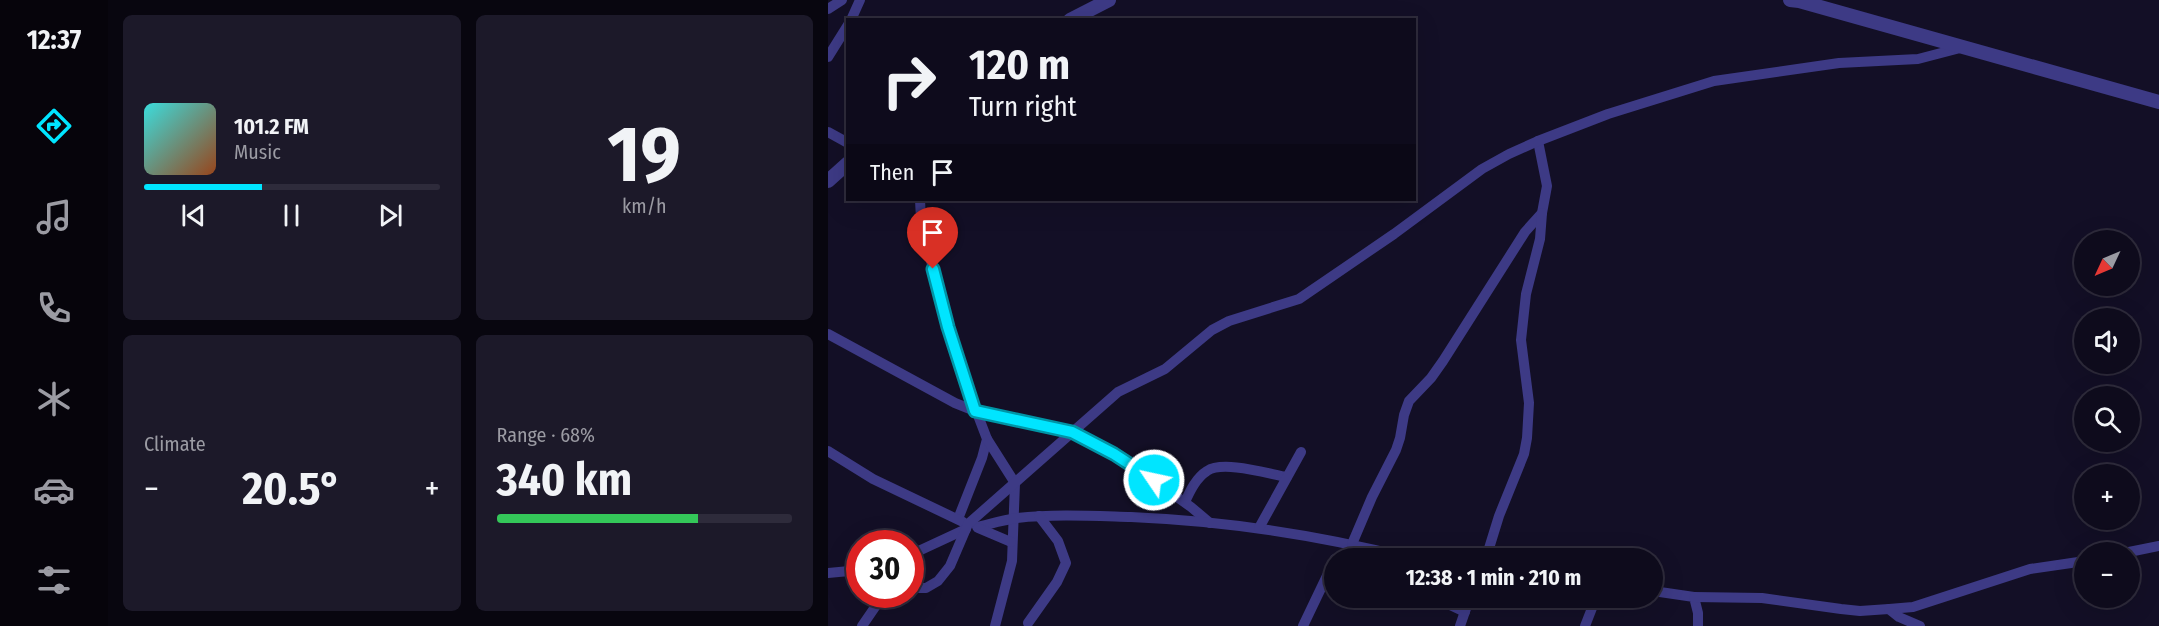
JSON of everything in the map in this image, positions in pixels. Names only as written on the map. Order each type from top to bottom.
[{"type":"street","points":[[828,9],[842,0]]},
{"type":"street","points":[[852,18],[860,0]]},
{"type":"street","points":[[1074,18],[1109,0]]},
{"type":"street","points":[[1790,0],[1799,0],[1967,46],[2159,102]]},
{"type":"street","points":[[828,57],[846,28]]},
{"type":"street","points":[[924,548],[967,525],[1118,392],[1166,369],[1212,330],[1229,321],[1299,299],[1394,234],[1482,169],[1538,141],[1608,114],[1714,81],[1839,63],[1918,59],[1967,46]]},
{"type":"street","points":[[828,132],[846,142]]},
{"type":"street","points":[[1489,548],[1499,516],[1524,454],[1527,438],[1529,403],[1521,340],[1526,294],[1540,239],[1547,186],[1538,141]]},
{"type":"street","points":[[828,181],[846,165]]},
{"type":"street","points":[[920,201],[921,219],[938,290],[975,411],[987,439],[1015,483],[1011,561],[995,626]]},
{"type":"street","points":[[1352,544],[1372,497],[1396,450],[1409,401],[1431,378],[1525,232],[1542,213]]},
{"type":"street","points":[[828,334],[928,390],[975,411],[1072,432],[1138,468],[1210,523]]},
{"type":"street","points":[[924,588],[938,581],[950,566],[967,525],[987,439]]},
{"type":"street","points":[[828,452],[873,479],[967,525],[1011,542]]},
{"type":"street","points":[[1259,528],[1301,452]]},
{"type":"street","points":[[1185,502],[1198,479],[1206,471],[1214,468],[1249,470],[1287,477]]},
{"type":"street","points":[[967,525],[1039,516],[1169,519],[1259,528],[1341,541],[1368,548]]},
{"type":"street","points":[[1028,623],[1057,582],[1066,563],[1058,542],[1039,516]]},
{"type":"street","points":[[1339,548],[1341,541]]},
{"type":"street","points":[[2140,550],[2159,546]]},
{"type":"street","points":[[1663,592],[1694,597],[1762,597],[1841,609],[1892,612],[2030,569],[2074,563]]},
{"type":"street","points":[[828,573],[846,571]]},
{"type":"street","points":[[1303,626],[1324,582]]},
{"type":"street","points":[[1694,597],[1698,626]]},
{"type":"street","points":[[862,626],[874,608]]},
{"type":"street","points":[[1456,608],[1465,612]]},
{"type":"street","points":[[1460,626],[1466,608]]},
{"type":"street","points":[[1585,626],[1592,608]]},
{"type":"street","points":[[1892,612],[1892,626]]},
{"type":"street","points":[[1892,612],[1920,626]]},
{"type":"route","points":[[933,269],[948,327],[975,411],[1072,432],[1138,468],[1154,480]]}]
